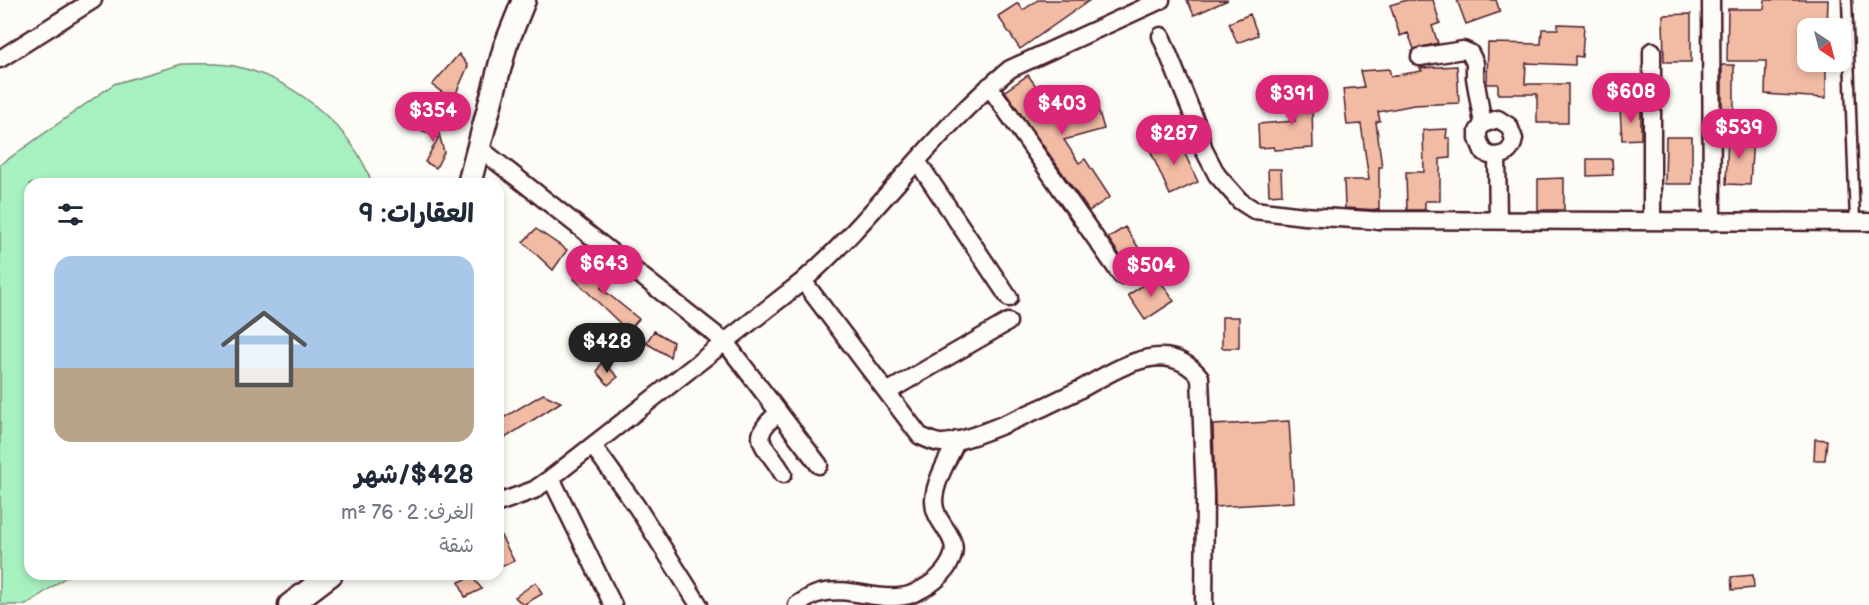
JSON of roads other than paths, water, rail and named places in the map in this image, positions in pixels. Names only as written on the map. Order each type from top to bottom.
[{"type":"main road","points":[[470,178],[505,47],[525,0]]},
{"type":"main road","points":[[290,605],[323,580]]},
{"type":"street","points":[[0,59],[93,0]]},
{"type":"street","points":[[504,501],[534,490],[552,478],[828,259],[917,161],[989,86],[1010,69],[1161,0]]},
{"type":"street","points":[[1711,0],[1713,222]]},
{"type":"street","points":[[1161,36],[1197,125],[1204,150],[1217,175],[1226,188],[1254,210],[1371,220],[1862,222]]},
{"type":"street","points":[[1420,57],[1463,50],[1470,54],[1475,63],[1483,124],[1478,134],[1479,144],[1486,153],[1497,157]]},
{"type":"street","points":[[1652,51],[1652,221]]},
{"type":"street","points":[[989,86],[1121,275]]},
{"type":"street","points":[[1483,124],[1498,119],[1511,129],[1514,139],[1510,149],[1497,157]]},
{"type":"street","points":[[478,147],[725,342],[819,465]]},
{"type":"street","points":[[1497,157],[1498,220]]},
{"type":"street","points":[[917,161],[1009,298]]},
{"type":"street","points":[[802,281],[920,436],[940,444],[967,439],[1076,392],[1132,361],[1153,358],[1180,360],[1192,366],[1200,377],[1205,495],[1204,605]]},
{"type":"street","points":[[887,392],[1008,322]]},
{"type":"street","points":[[778,413],[764,425],[760,434],[762,442],[783,474]]},
{"type":"street","points":[[797,605],[815,594],[825,592],[846,591],[893,598],[903,597],[926,587],[942,575],[952,559],[954,544],[934,510],[935,492],[957,440]]},
{"type":"street","points":[[592,446],[637,507],[699,605]]},
{"type":"street","points":[[552,478],[611,604]]},
{"type":"lane","points":[[1847,0],[1862,222]]}]
